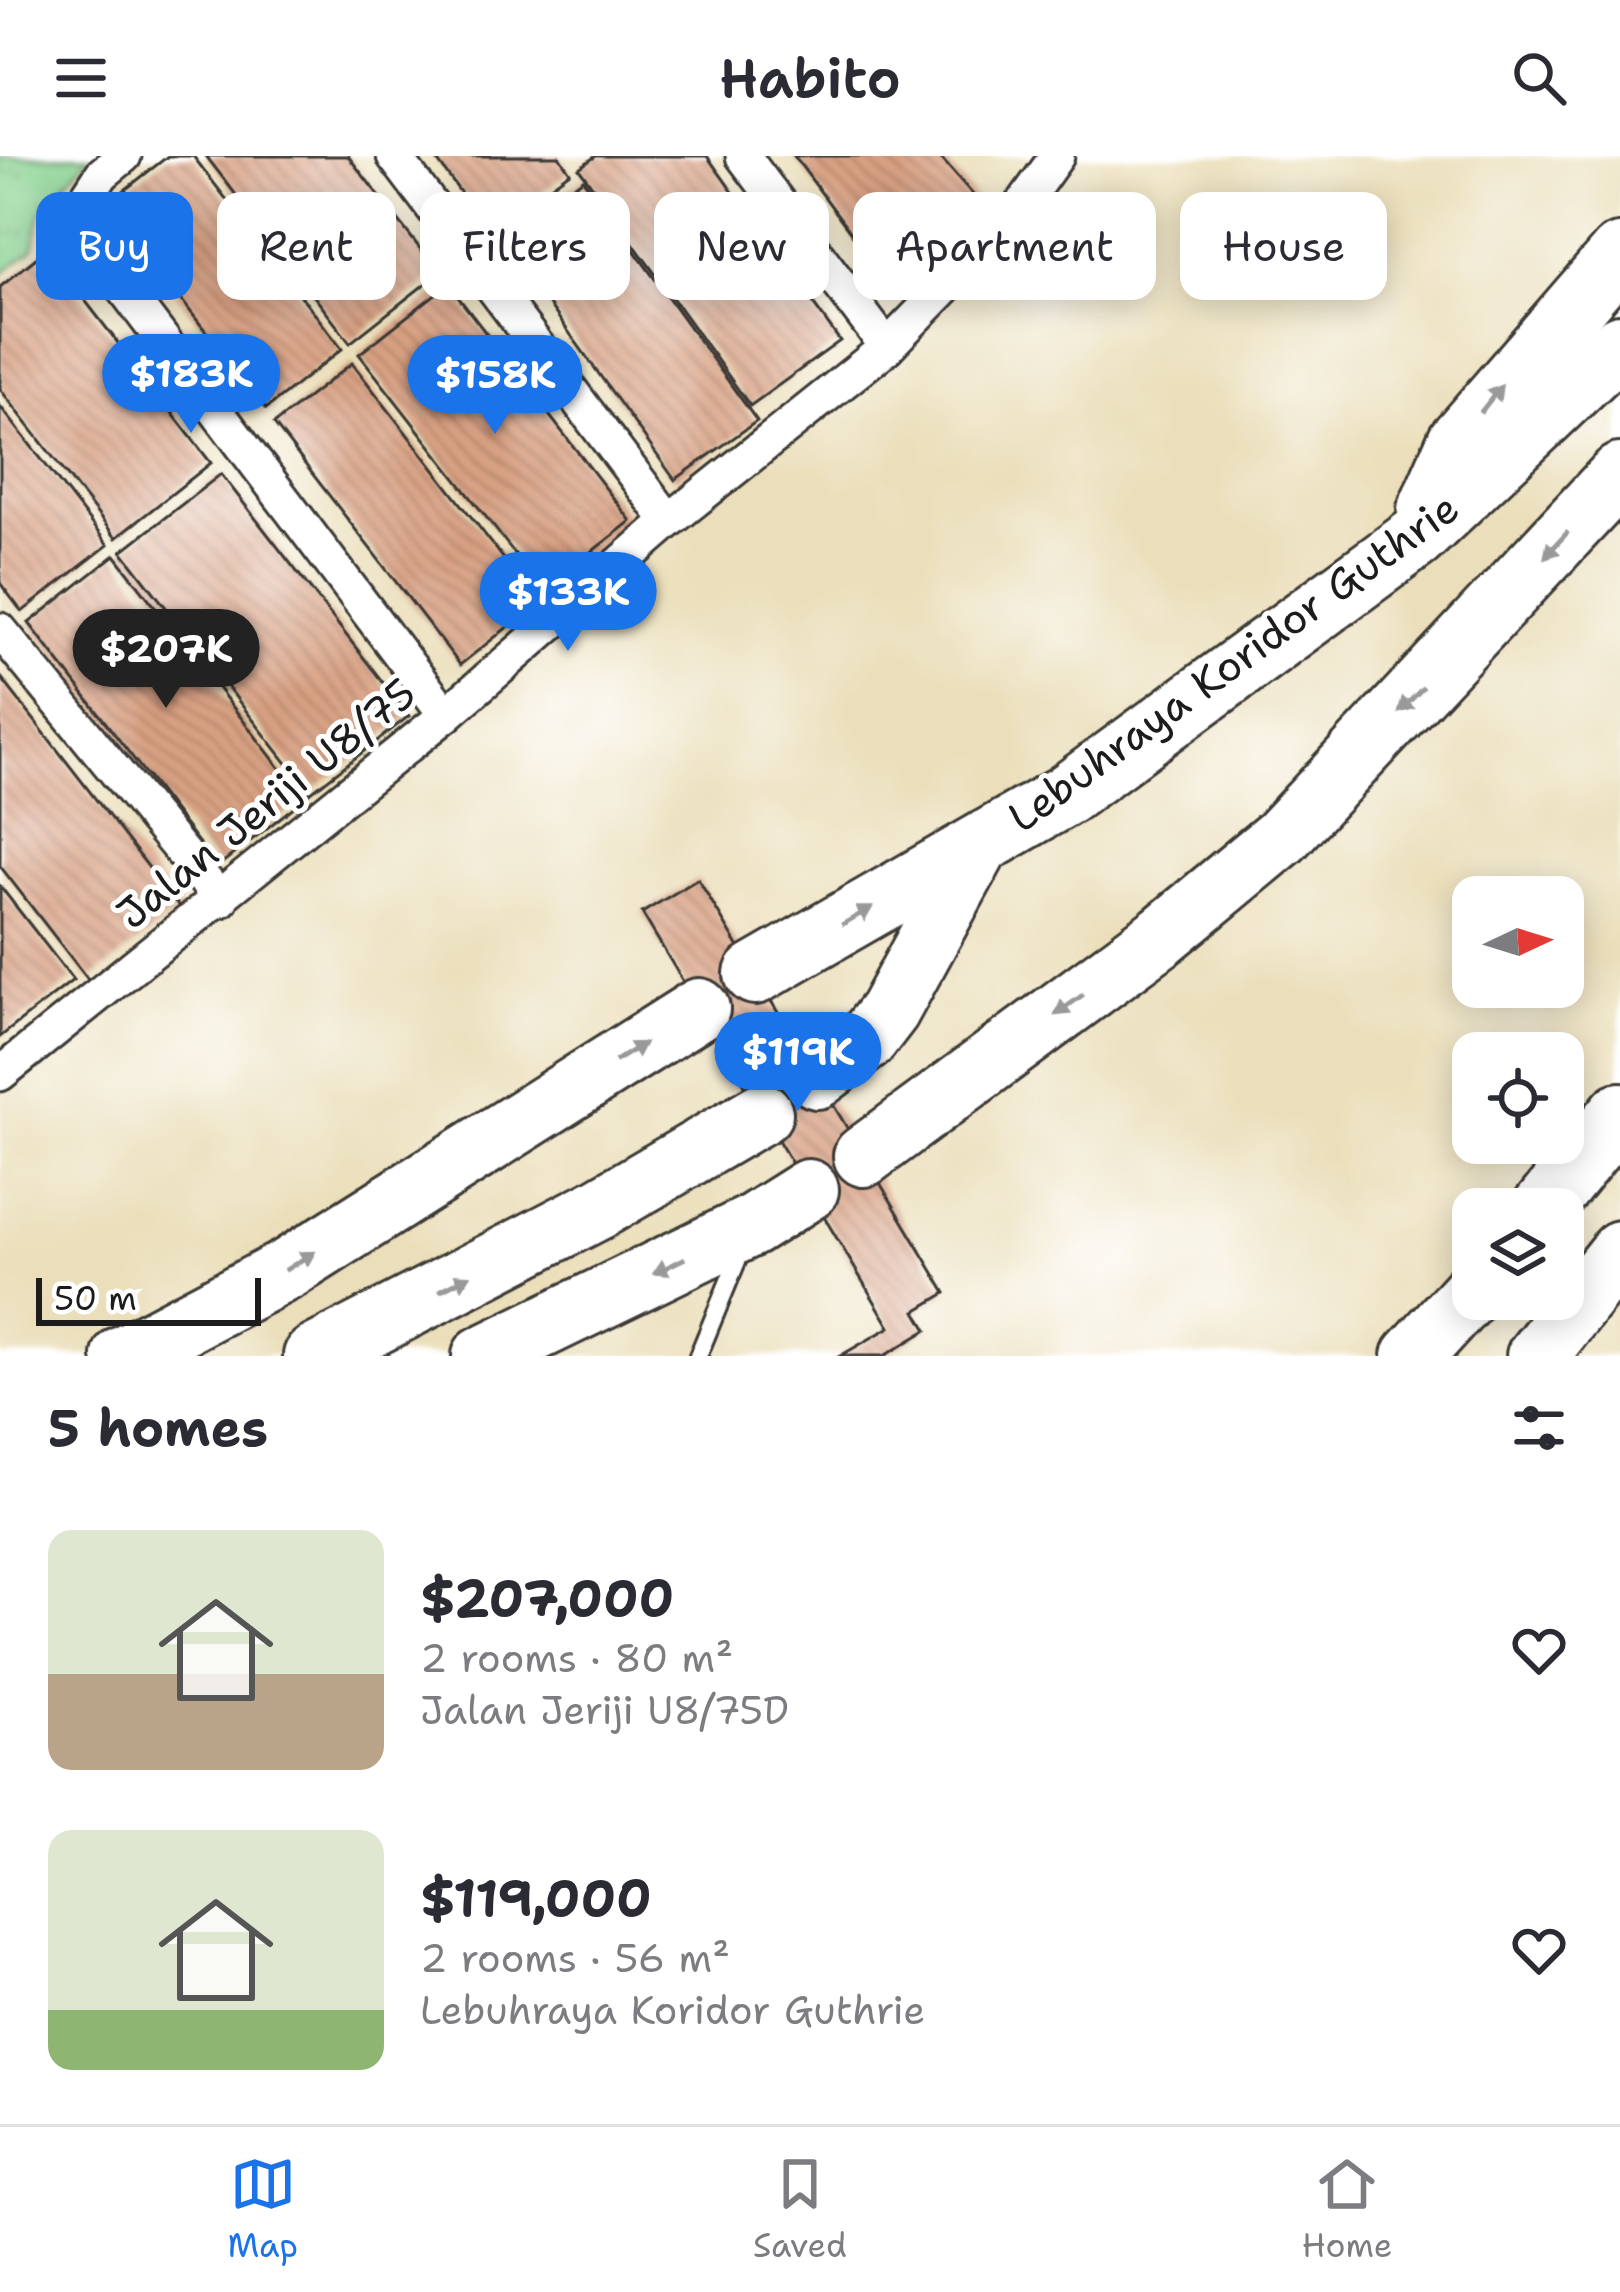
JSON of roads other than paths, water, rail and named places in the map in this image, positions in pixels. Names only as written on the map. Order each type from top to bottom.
[{"type":"highway","points":[[1416,538],[1458,441],[1620,254]]},
{"type":"highway","name":"Lebuhraya Koridor Guthrie","points":[[755,974],[1066,795],[1416,538],[1620,345]]},
{"type":"highway","points":[[864,1156],[1163,935],[1281,837],[1620,474]]},
{"type":"highway","points":[[817,1078],[866,1041],[889,1011],[978,848]]},
{"type":"highway","points":[[123,1356],[288,1269],[699,1009]]},
{"type":"highway","points":[[314,1356],[598,1209],[762,1113]]},
{"type":"highway","points":[[1559,1188],[1620,1113]]},
{"type":"highway","points":[[483,1356],[751,1226],[808,1190]]},
{"type":"highway","points":[[1537,1356],[1616,1260]]},
{"type":"highway","points":[[1413,1356],[1452,1313]]},
{"type":"street","points":[[124,156],[102,174],[76,214],[82,233],[446,715]]},
{"type":"street","points":[[394,156],[669,520]]},
{"type":"street","points":[[743,156],[887,347]]},
{"type":"street","name":"Jalan Jeriji U8/75","points":[[0,1074],[446,715],[669,520],[887,347],[1012,219],[1057,156]]},
{"type":"street","points":[[0,630],[221,899]]},
{"type":"lane","points":[[698,1356],[751,1226]]}]
